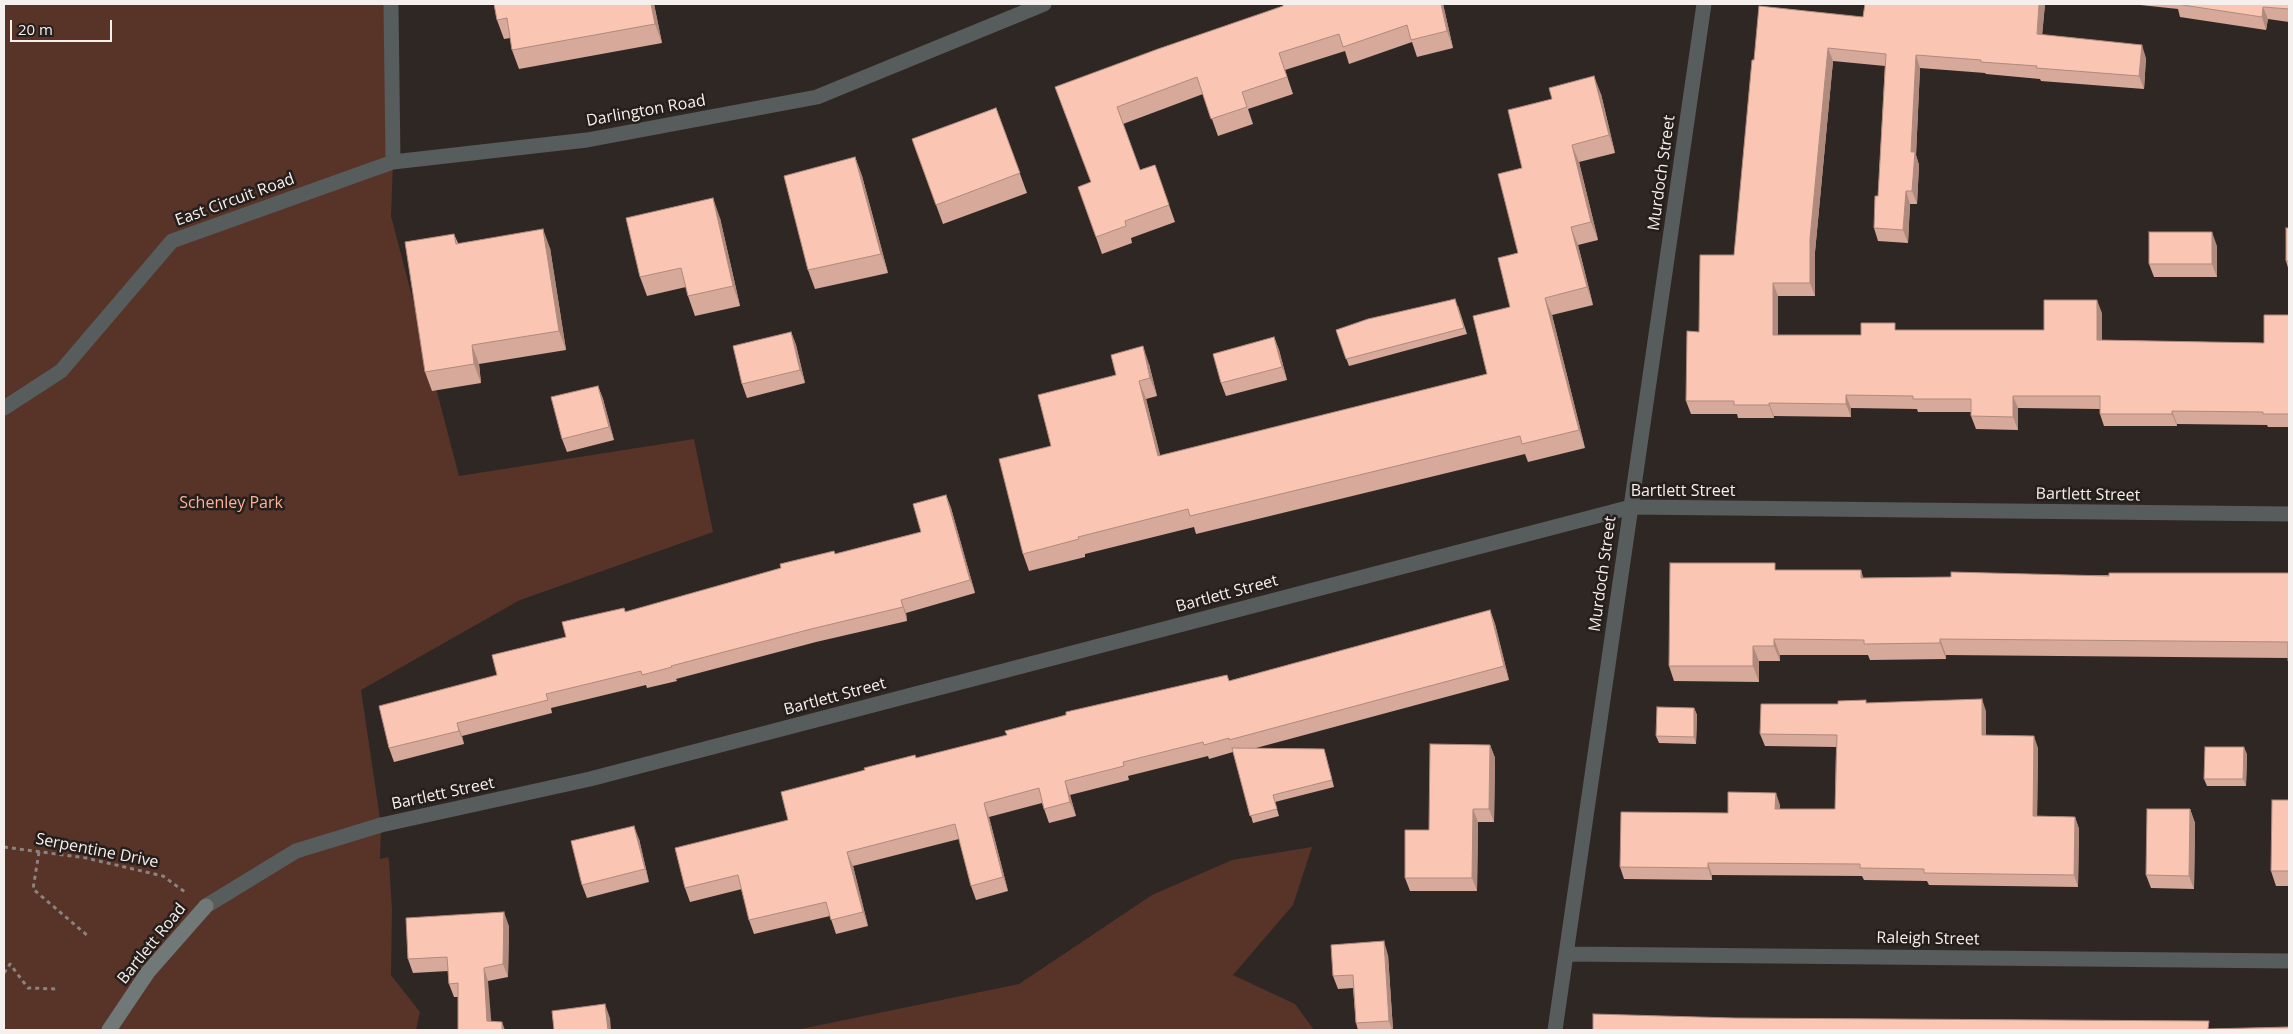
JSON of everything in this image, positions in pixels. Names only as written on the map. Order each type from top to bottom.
[{"type":"street","points":[[391,4],[393,162]]},
{"type":"street","name":"Darlington Road","points":[[393,162],[587,140],[817,97],[1044,4]]},
{"type":"street","name":"Murdoch Street","points":[[1556,1030],[1704,4]]},
{"type":"street","name":"East Circuit Road","points":[[4,408],[61,371],[172,241],[393,162]]},
{"type":"street","name":"Bartlett Street","points":[[206,906],[296,851],[381,825],[590,779],[1631,507],[2289,514]]},
{"type":"street","name":"Bartlett Road","points":[[109,1030],[148,972],[206,906]]},
{"type":"street","name":"Raleigh Street","points":[[1567,954],[2289,961]]},
{"type":"path","name":"Serpentine Drive","points":[[4,847],[86,858],[163,876],[206,906]]},
{"type":"path","points":[[39,852],[33,889],[88,936]]},
{"type":"path","points":[[4,973],[10,964],[28,988],[58,989]]},
{"type":"green space","name":"Schenley Park","points":[[4,4],[391,4],[393,162],[391,216],[459,476],[694,439],[713,532],[520,600],[361,690],[381,825],[380,859],[388,857],[389,861],[392,910],[391,975],[420,1012],[416,1030],[4,1030]]},
{"type":"green space","points":[[1312,847],[1293,905],[1233,975],[1295,1004],[1314,1030],[796,1030],[1019,984],[1152,895],[1232,860]]},
{"type":"building","points":[[494,4],[651,4],[655,24],[512,50],[507,18],[497,20]]},
{"type":"building","points":[[1283,4],[1441,4],[1447,31],[1411,40],[1407,25],[1343,47],[1339,34],[1279,53],[1287,77],[1242,92],[1247,107],[1211,119],[1197,77],[1117,107],[1140,170],[1155,165],[1169,205],[1125,221],[1126,226],[1096,237],[1078,187],[1091,182],[1055,87],[1283,6]]},
{"type":"building","points":[[1865,4],[2039,4],[2037,34],[2142,45],[2139,76],[2036,68],[2037,66],[1916,55],[1911,152],[1915,152],[1912,191],[1906,191],[1903,230],[1874,228],[1875,196],[1878,196],[1886,54],[1828,48],[1810,239],[1810,283],[1773,283],[1773,335],[1861,335],[1861,323],[1895,323],[1895,330],[2044,330],[2044,300],[2097,300],[2097,340],[2264,343],[2264,315],[2289,315],[2289,414],[2172,411],[2172,414],[2100,414],[2100,396],[2013,396],[2013,417],[1971,416],[1971,399],[1913,399],[1913,396],[1846,395],[1846,404],[1769,403],[1769,405],[1734,405],[1734,401],[1686,401],[1687,331],[1699,332],[1700,255],[1734,255],[1752,60],[1754,60],[1759,6],[1863,17]]},
{"type":"building","points":[[2176,4],[2289,4],[2289,9],[2263,7],[2262,17]]},
{"type":"building","points":[[1594,76],[1609,135],[1572,145],[1591,222],[1571,227],[1587,287],[1545,298],[1579,430],[1522,444],[1520,436],[1190,516],[1188,509],[1078,537],[1079,539],[1023,554],[999,459],[1051,446],[1038,395],[1116,375],[1111,355],[1143,346],[1150,378],[1139,381],[1158,456],[1487,374],[1473,316],[1510,307],[1498,258],[1518,253],[1498,174],[1522,168],[1508,110],[1552,99],[1549,88]]},
{"type":"building","points":[[996,108],[1020,173],[936,205],[912,139]]},
{"type":"building","points":[[855,157],[881,254],[808,270],[784,176]]},
{"type":"building","points":[[713,198],[733,286],[688,296],[681,268],[640,277],[626,218]]},
{"type":"building","points":[[2286,228],[2289,228],[2289,261],[2286,261]]},
{"type":"building","points":[[543,229],[559,331],[472,345],[474,364],[425,372],[405,242],[454,234],[456,244]]},
{"type":"building","points":[[2149,232],[2212,232],[2212,264],[2149,264]]},
{"type":"building","points":[[1455,299],[1464,328],[1346,359],[1336,330],[1368,319]]},
{"type":"building","points":[[791,332],[800,370],[742,384],[733,346]]},
{"type":"building","points":[[1274,337],[1282,367],[1221,383],[1213,354]]},
{"type":"building","points":[[598,386],[609,427],[562,439],[551,397]]},
{"type":"building","points":[[946,495],[970,580],[901,600],[903,607],[811,629],[642,675],[641,671],[546,694],[548,700],[457,723],[459,731],[389,748],[379,706],[497,675],[492,655],[566,637],[562,622],[624,608],[625,612],[781,568],[780,564],[834,551],[835,554],[921,532],[913,504]]},
{"type":"building","points":[[1670,563],[1775,563],[1775,570],[1861,570],[1861,578],[1951,577],[1951,572],[2109,576],[2109,573],[2289,573],[2289,661],[2288,642],[1940,639],[1940,643],[1864,644],[1864,640],[1774,639],[1774,646],[1753,646],[1753,666],[1669,666]]},
{"type":"building","points":[[1490,610],[1504,666],[1229,740],[1229,738],[1204,745],[1203,742],[1123,762],[1124,766],[1065,781],[1070,802],[1044,809],[1039,788],[984,803],[1003,877],[971,886],[955,824],[847,852],[863,912],[831,920],[826,902],[749,920],[738,875],[685,888],[675,848],[788,820],[781,792],[915,755],[916,758],[1007,735],[1005,731],[1066,715],[1066,712],[1227,675],[1229,681]]},
{"type":"building","points":[[1982,699],[1982,735],[2034,736],[2033,816],[2075,817],[2074,875],[1924,873],[1924,869],[1860,868],[1860,864],[1708,863],[1708,868],[1620,867],[1621,812],[1728,813],[1728,792],[1776,793],[1775,809],[1835,809],[1837,735],[1760,734],[1761,704],[1838,704],[1838,701],[1866,700],[1866,703]]},
{"type":"building","points":[[1657,707],[1694,708],[1694,737],[1656,736]]},
{"type":"building","points":[[1430,744],[1490,745],[1489,809],[1473,809],[1472,878],[1405,878],[1405,830],[1429,830]]},
{"type":"building","points":[[2205,747],[2244,747],[2243,779],[2204,779]]},
{"type":"building","points":[[1232,748],[1324,749],[1332,780],[1273,795],[1277,809],[1250,816]]},
{"type":"building","points":[[2272,800],[2289,800],[2289,871],[2271,871]]},
{"type":"building","points":[[2147,809],[2190,809],[2189,876],[2146,875]]},
{"type":"building","points":[[634,826],[645,869],[582,885],[571,841]]},
{"type":"building","points":[[504,912],[503,964],[484,968],[487,1021],[502,1022],[502,1030],[458,1030],[458,983],[449,984],[447,957],[408,959],[406,918]]},
{"type":"building","points":[[1384,941],[1389,1021],[1356,1023],[1353,975],[1333,976],[1331,945]]},
{"type":"building","points":[[605,1004],[608,1030],[554,1030],[552,1011]]},
{"type":"building","points":[[1593,1014],[1734,1018],[2209,1021],[2208,1029],[2289,1027],[2289,1030],[1593,1030]]}]
